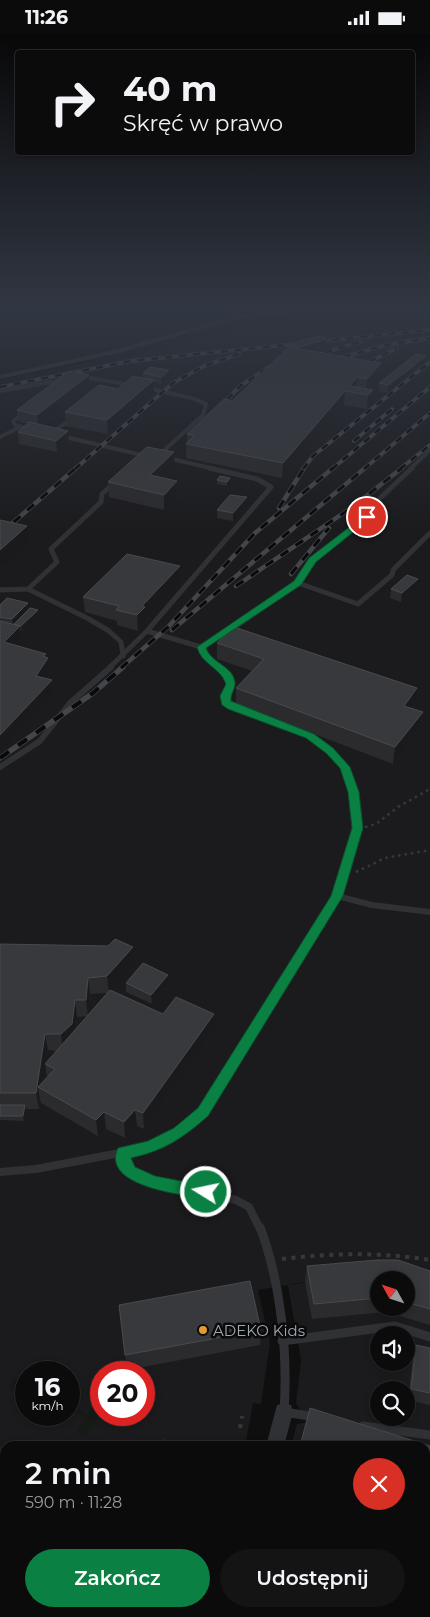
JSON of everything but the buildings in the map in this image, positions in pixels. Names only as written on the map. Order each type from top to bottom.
[{"type":"street","points":[[277,1441],[284,1412]]},
{"type":"lane","points":[[0,391],[46,383]]},
{"type":"lane","points":[[110,388],[117,383]]},
{"type":"lane","points":[[122,383],[134,385]]},
{"type":"lane","points":[[142,387],[192,398],[206,404],[203,415],[158,456]]},
{"type":"lane","points":[[29,409],[13,421],[20,427],[36,430]]},
{"type":"lane","points":[[51,434],[73,417]]},
{"type":"lane","points":[[0,437],[20,427]]},
{"type":"lane","points":[[0,767],[40,741],[70,703],[123,656],[269,492],[271,487],[258,479],[43,432]]},
{"type":"lane","points":[[147,631],[201,647],[231,629],[298,583],[302,573],[312,560],[367,517],[376,502],[430,450]]},
{"type":"lane","points":[[138,461],[149,456]]},
{"type":"lane","points":[[28,589],[58,562],[51,549],[101,502],[102,494],[116,481]]},
{"type":"lane","points":[[298,583],[358,604],[392,575],[393,570],[430,533]]},
{"type":"lane","points":[[0,590],[28,589],[109,631],[121,642],[123,656]]},
{"type":"lane","points":[[0,1172],[36,1169],[124,1153],[150,1147],[180,1133],[203,1112],[337,896],[358,828],[354,792],[344,767],[330,751],[310,736],[232,707],[226,702],[225,696],[231,684],[228,676],[204,656],[201,647]]},
{"type":"lane","points":[[337,896],[372,905],[430,912]]},
{"type":"lane","points":[[124,1153],[124,1163],[130,1171],[153,1183],[224,1195],[249,1208],[263,1229],[270,1261],[286,1366],[284,1412],[329,1420]]},
{"type":"lane","points":[[282,1341],[388,1326],[430,1337]]},
{"type":"lane","points":[[355,1425],[430,1435]]},
{"type":"path","points":[[358,828],[376,824],[398,807],[430,789]]},
{"type":"path","points":[[342,880],[385,858],[430,849]]},
{"type":"path","points":[[270,1261],[374,1253],[404,1255],[430,1260]]},
{"type":"path","points":[[240,1428],[242,1416]]},
{"type":"shaded area","points":[[10,383],[430,383],[430,1441],[292,1441],[297,1424],[308,1422],[296,1403],[301,1360],[288,1285],[344,1278],[305,1282],[258,1290],[270,1343],[261,1404],[253,1403],[246,1441],[0,1441],[0,385]]},
{"type":"shaded area","points":[[15,1379],[15,1394],[10,1387]]},
{"type":"shaded area","points":[[80,1410],[87,1415],[90,1411],[90,1426],[92,1426],[85,1436],[76,1432],[86,1418],[80,1414]]},
{"type":"railway","points":[[0,387],[21,383]]},
{"type":"railway","points":[[75,469],[173,383]]},
{"type":"railway","points":[[218,409],[245,383]]},
{"type":"railway","points":[[303,469],[313,456],[404,383]]},
{"type":"railway","points":[[332,469],[430,387]]},
{"type":"railway","points":[[354,441],[392,409]]},
{"type":"railway","points":[[364,469],[430,413]]},
{"type":"railway","points":[[400,469],[430,445]]},
{"type":"railway","points":[[0,534],[76,468]]},
{"type":"railway","points":[[279,508],[304,468]]},
{"type":"railway","points":[[121,668],[168,627],[255,533],[333,468]]},
{"type":"railway","points":[[172,630],[365,468]]},
{"type":"railway","points":[[236,586],[351,508],[402,468]]},
{"type":"railway","points":[[291,574],[329,528]]},
{"type":"railway","points":[[0,758],[93,693],[123,667]]},
{"type":"place","name":"ADEKO Kids","points":[[203,1330]]},
{"type":"route","points":[[206,1192],[153,1183],[130,1171],[124,1163],[124,1153],[150,1147],[180,1133],[203,1112],[254,1033],[337,896],[358,828],[354,792],[344,767],[330,751],[310,736],[232,707],[226,702],[225,696],[231,684],[228,676],[204,656],[201,652],[201,647],[298,583],[302,573],[312,560],[367,517]]}]
